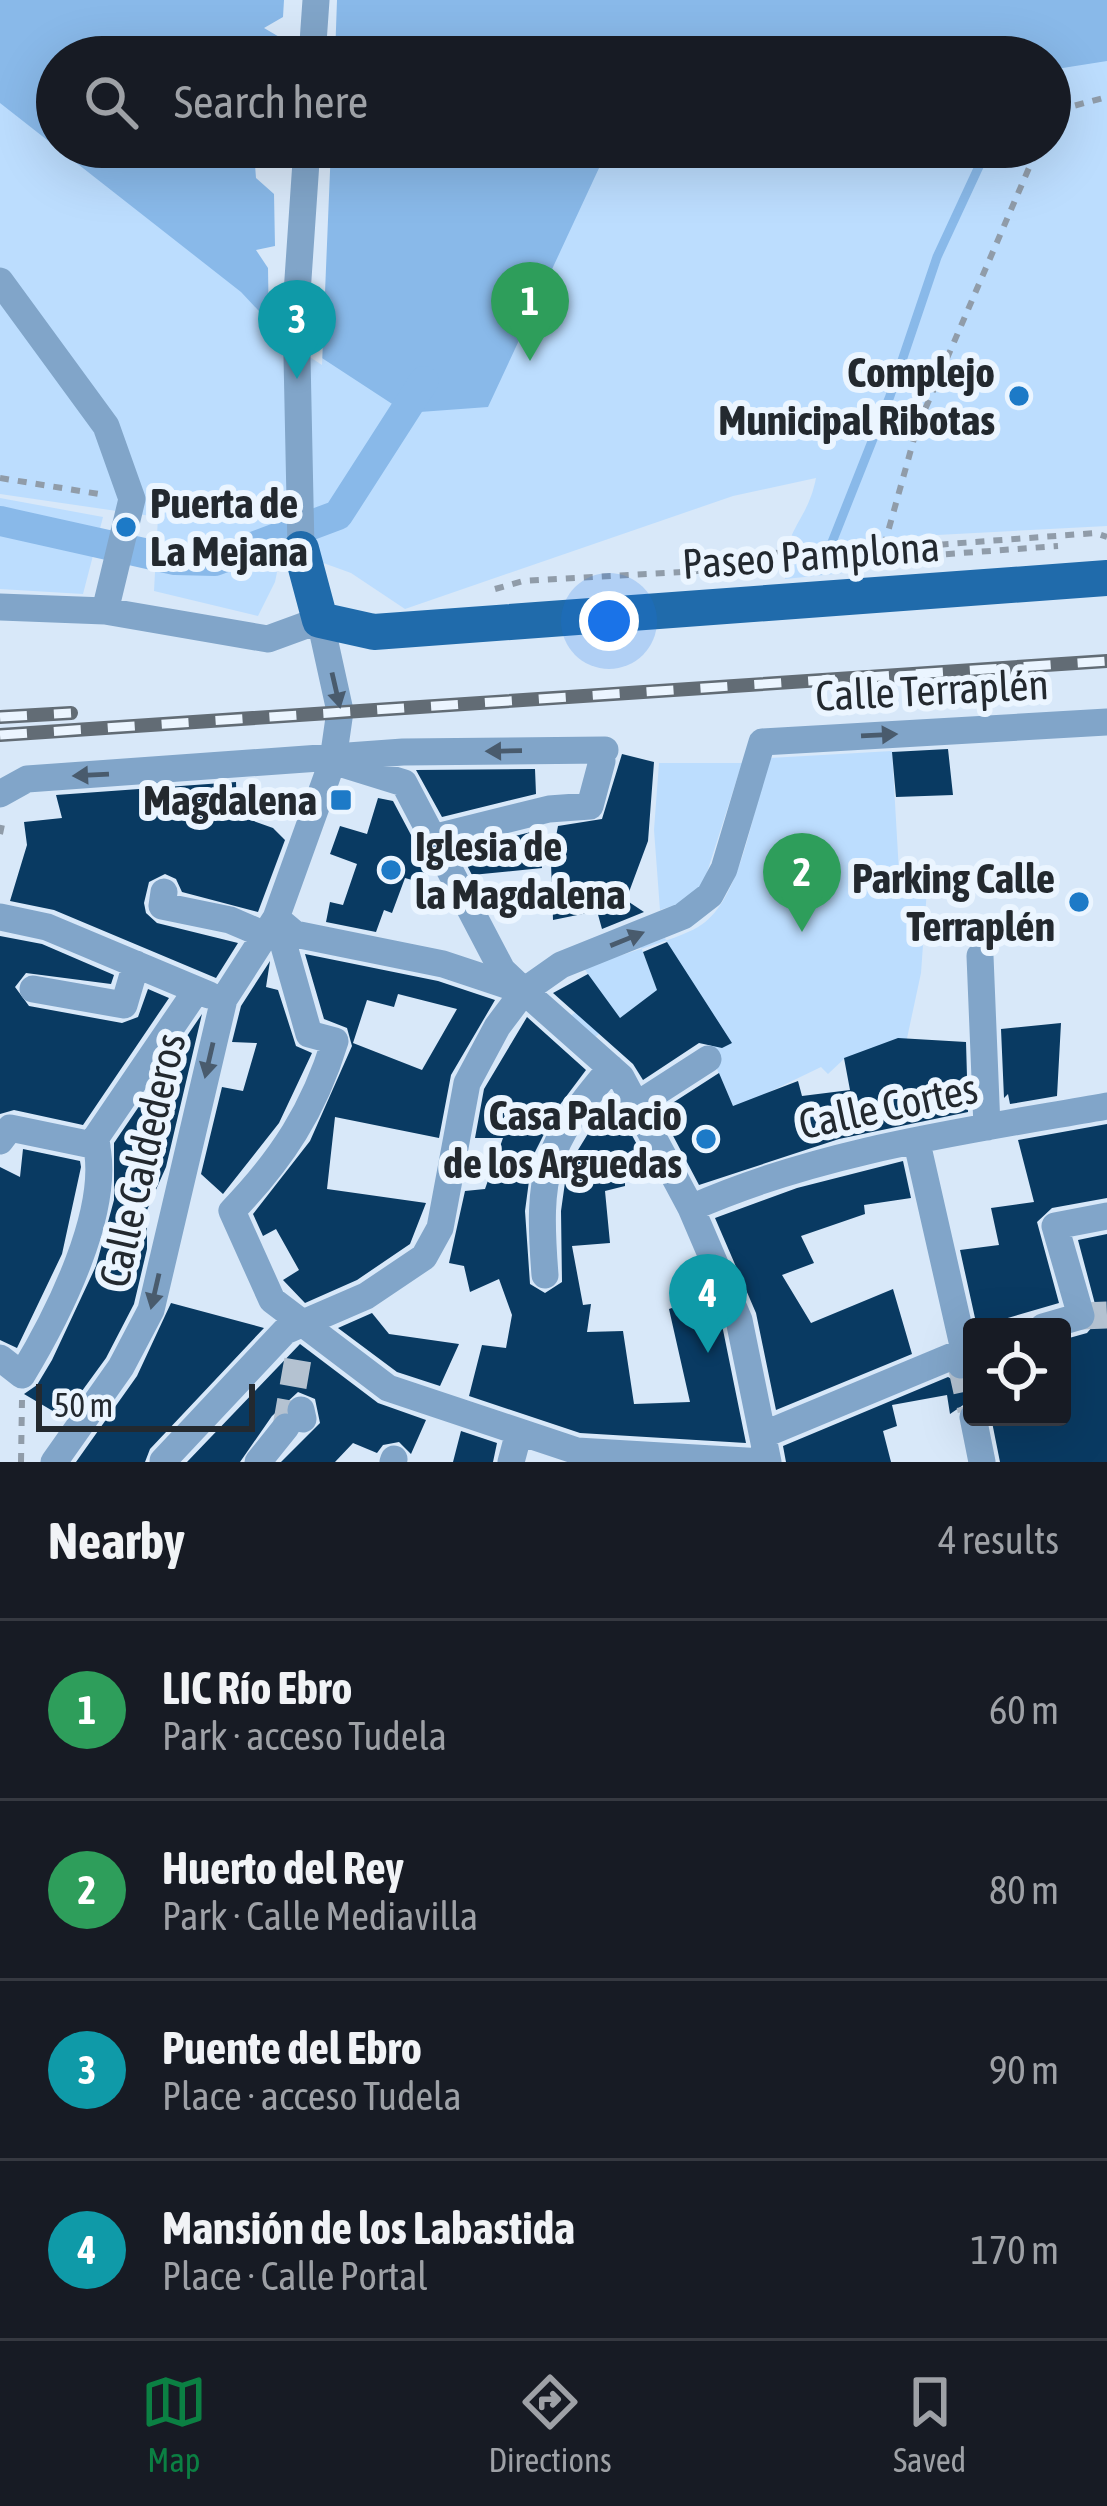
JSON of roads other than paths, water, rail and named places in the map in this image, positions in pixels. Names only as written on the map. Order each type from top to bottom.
[{"type":"main road","points":[[301,550],[320,620]]},
{"type":"main road","name":"Paseo Pamplona","points":[[320,620],[374,632],[1107,578]]},
{"type":"street","points":[[313,36],[316,0]]},
{"type":"street","points":[[301,550],[296,331],[306,168]]},
{"type":"street","points":[[0,281],[106,426],[132,499],[105,610]]},
{"type":"street","points":[[0,607],[105,610],[268,639],[320,620]]},
{"type":"street","name":"Calle Caldederos","points":[[54,1462],[121,1367],[151,1310],[224,999],[271,927],[333,760],[340,711],[320,620]]},
{"type":"street","name":"Calle Terraplén","points":[[524,991],[561,965],[683,916],[710,895],[724,869],[762,742],[1107,722]]},
{"type":"street","points":[[0,794],[27,779],[403,752],[604,756],[590,806],[549,809],[432,838]]},
{"type":"street","points":[[333,760],[404,784],[502,970],[610,1068],[635,1106],[692,1208],[739,1320],[765,1453]]},
{"type":"street","points":[[164,892],[162,906],[443,964],[524,991]]},
{"type":"street","points":[[0,917],[47,927],[224,999]]},
{"type":"street","points":[[271,927],[309,1034],[335,1041],[310,1111],[279,1162],[232,1211],[272,1300],[300,1335]]},
{"type":"street","points":[[980,956],[987,1127]]},
{"type":"street","points":[[32,988],[124,1005],[136,964]]},
{"type":"street","points":[[11,1366],[81,1262],[100,1157],[95,1139],[196,991]]},
{"type":"street","points":[[300,1335],[424,1257],[440,1228],[466,1083],[524,991]]},
{"type":"street","points":[[635,1106],[708,1059]]},
{"type":"street","points":[[545,1275],[540,1186],[554,1146],[610,1068]]},
{"type":"street","name":"Calle Cortes","points":[[692,1208],[761,1177],[1107,1106]]},
{"type":"street","points":[[5,1135],[97,1146]]},
{"type":"street","points":[[917,1143],[963,1342]]},
{"type":"street","points":[[1071,1319],[1081,1316],[1055,1226],[1107,1216]]},
{"type":"street","points":[[163,1461],[285,1331],[416,1400],[577,1450],[616,1456],[765,1453],[963,1356]]},
{"type":"street","points":[[259,1462],[297,1418]]},
{"type":"street","points":[[975,1426],[982,1462]]},
{"type":"street","points":[[511,1462],[519,1432]]},
{"type":"waterway","points":[[821,570],[890,396],[937,257],[978,168]]},
{"type":"waterway","points":[[0,521],[175,560],[215,561],[338,515],[424,381]]},
{"type":"tunnel","points":[[1081,1316],[1107,1315]]},
{"type":"tunnel","points":[[286,1427],[300,1347]]},
{"type":"tunnel","points":[[961,1365],[963,1374]]},
{"type":"railway","points":[[0,735],[1107,661]]},
{"type":"railway","points":[[0,717],[71,713]]},
{"type":"place","name":"LIC Río Ebro","points":[[530,361]]},
{"type":"place","name":"Puente del Ebro","points":[[297,379]]},
{"type":"place","name":"Complejo Municipal Ribotas","points":[[1019,396]]},
{"type":"place","name":"Puerta de La Mejana","points":[[126,527]]},
{"type":"place","name":"Magdalena","points":[[341,800]]},
{"type":"place","name":"Iglesia de la Magdalena","points":[[391,870]]},
{"type":"place","name":"Parking Calle Terraplén","points":[[1079,902]]},
{"type":"place","name":"Huerto del Rey","points":[[802,932]]},
{"type":"place","name":"Casa Palacio de los Arguedas","points":[[706,1139]]},
{"type":"place","name":"Mansión de los Labastida","points":[[708,1353]]}]
